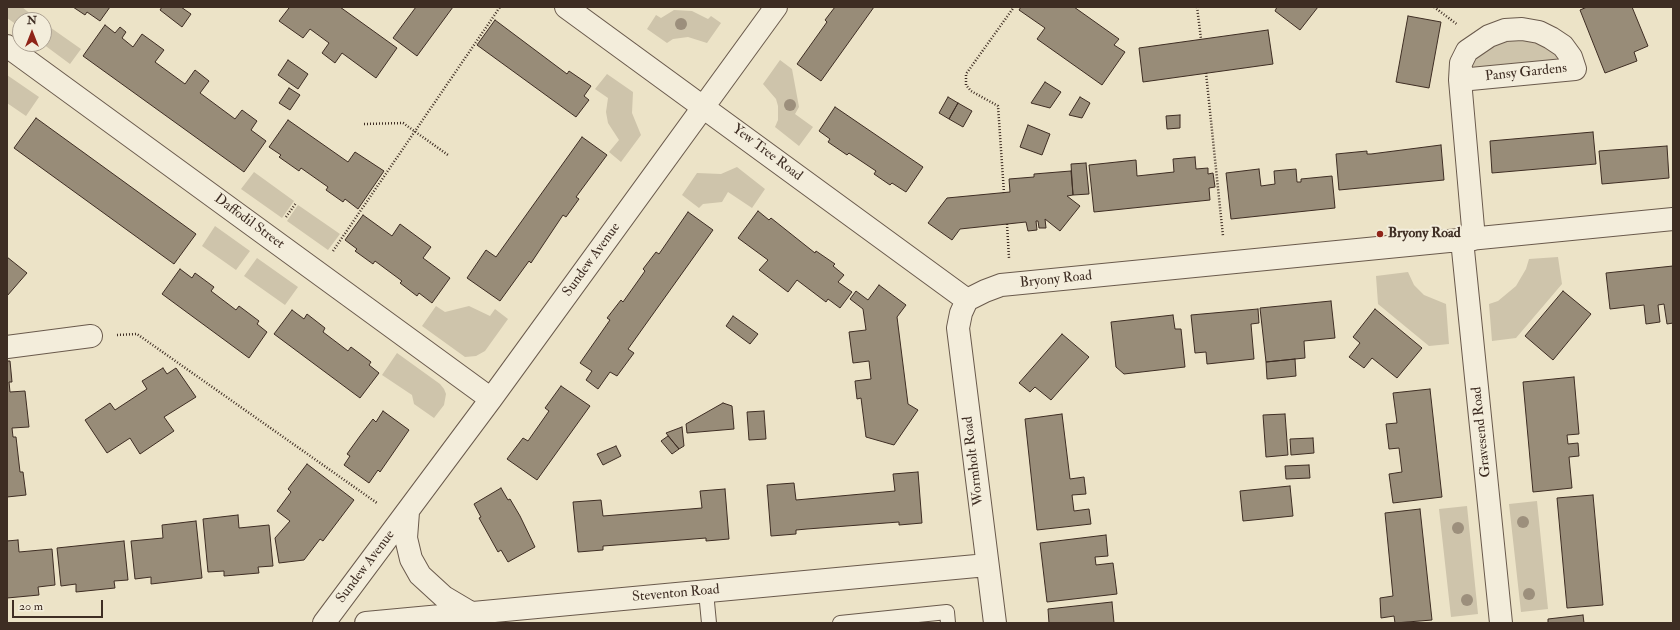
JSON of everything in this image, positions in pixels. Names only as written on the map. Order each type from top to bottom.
[{"type":"street","name":"Yew Tree Road","points":[[566,7],[704,106],[967,300]]},
{"type":"street","name":"Sundew Avenue","points":[[324,623],[492,399],[776,7]]},
{"type":"street","name":"Pansy Gardens","points":[[1460,80],[1575,69],[1571,57],[1563,46],[1539,32],[1522,29],[1505,30],[1489,36],[1467,52],[1461,63],[1460,80],[1468,240]]},
{"type":"street","name":"Daffodil Street","points":[[7,46],[492,399]]},
{"type":"street","name":"Bryony Road","points":[[967,300],[1001,285],[1673,219]]},
{"type":"street","name":"Gravesend Road","points":[[1468,240],[1501,623]]},
{"type":"street","name":"Wormholt Road","points":[[967,300],[961,313],[958,328],[995,623]]},
{"type":"street","points":[[7,348],[91,336]]},
{"type":"street","name":"Sundew Avenue","points":[[408,512],[406,538],[411,559],[420,575],[444,597],[471,613]]},
{"type":"street","name":"Steventon Road","points":[[366,623],[987,565]]},
{"type":"lane","points":[[706,592],[709,623]]},
{"type":"lane","points":[[840,623],[947,612],[948,623]]},
{"type":"path","points":[[317,272],[500,7]]},
{"type":"path","points":[[1004,193],[998,106],[971,91],[966,85],[966,74],[1014,7]]},
{"type":"path","points":[[1198,7],[1201,39]]},
{"type":"path","points":[[1206,73],[1226,263]]},
{"type":"path","points":[[364,124],[403,123],[448,155]]},
{"type":"path","points":[[1007,224],[1011,284]]},
{"type":"path","points":[[91,336],[137,334],[377,503]]},
{"type":"shaded area","points":[[7,7],[22,7],[28,12],[12,12],[12,21],[7,18]]},
{"type":"shaded area","points":[[674,10],[692,11],[708,19],[711,16],[721,23],[707,43],[688,37],[673,39],[667,43],[647,29],[656,15],[661,18]]},
{"type":"shaded area","points":[[52,29],[81,49],[70,64],[52,51]]},
{"type":"shaded area","points":[[1531,37],[1559,56],[1560,61],[1476,72],[1470,67],[1470,61],[1493,40]]},
{"type":"shaded area","points":[[780,60],[792,69],[799,107],[795,114],[813,127],[799,146],[775,127],[778,120],[778,106],[776,99],[763,84]]},
{"type":"shaded area","points":[[607,74],[633,92],[632,113],[641,135],[621,162],[609,152],[619,140],[608,123],[606,112],[608,98],[595,89]]},
{"type":"shaded area","points":[[7,75],[39,97],[26,116],[7,103]]},
{"type":"shaded area","points":[[737,167],[765,189],[752,208],[728,192],[722,202],[703,204],[699,208],[682,195],[697,173],[721,174]]},
{"type":"shaded area","points":[[254,172],[294,201],[282,218],[241,189]]},
{"type":"shaded area","points":[[298,205],[340,234],[328,250],[287,221]]},
{"type":"shaded area","points":[[215,226],[250,251],[236,270],[202,246]]},
{"type":"shaded area","points":[[1558,257],[1562,284],[1516,338],[1492,341],[1489,304],[1498,301],[1516,286],[1526,269],[1529,259]]},
{"type":"shaded area","points":[[257,258],[298,287],[285,305],[244,276]]},
{"type":"shaded area","points":[[1408,272],[1414,285],[1424,295],[1446,304],[1449,344],[1429,346],[1378,304],[1376,276]]},
{"type":"shaded area","points":[[436,306],[445,312],[469,306],[490,316],[495,309],[508,319],[485,351],[476,356],[465,357],[422,326]]},
{"type":"shaded area","points":[[397,353],[440,384],[444,389],[446,394],[444,405],[434,418],[414,404],[412,395],[382,375]]},
{"type":"shaded area","points":[[1537,501],[1548,609],[1521,612],[1509,504]]},
{"type":"shaded area","points":[[1467,506],[1478,614],[1451,617],[1439,509]]},
{"type":"building","points":[[73,7],[110,7],[100,21],[87,12],[85,15]]},
{"type":"building","points":[[162,7],[181,7],[191,14],[182,27],[160,10]]},
{"type":"building","points":[[287,7],[340,7],[397,48],[376,78],[342,53],[335,63],[322,53],[329,43],[310,29],[303,38],[279,21],[289,8]]},
{"type":"building","points":[[416,7],[453,7],[417,56],[393,38]]},
{"type":"building","points":[[835,7],[874,7],[821,81],[797,64],[827,22],[825,20]]},
{"type":"building","points":[[1021,7],[1074,7],[1119,39],[1114,45],[1125,52],[1102,85],[1037,39],[1045,28],[1019,10]]},
{"type":"building","points":[[1277,7],[1318,7],[1300,30],[1275,11]]},
{"type":"building","points":[[1587,7],[1632,7],[1648,46],[1634,52],[1637,61],[1605,73],[1580,10]]},
{"type":"building","points":[[1408,16],[1441,22],[1429,88],[1396,82]]},
{"type":"building","points":[[495,20],[567,74],[569,71],[591,86],[584,96],[589,100],[576,117],[477,45]]},
{"type":"building","points":[[105,25],[115,33],[120,27],[126,32],[122,38],[133,47],[142,34],[164,50],[155,62],[185,84],[195,70],[209,81],[200,93],[235,119],[242,110],[257,121],[251,130],[266,141],[244,172],[83,56]]},
{"type":"building","points":[[1268,30],[1273,64],[1143,82],[1139,48]]},
{"type":"building","points":[[288,60],[308,74],[298,89],[278,75]]},
{"type":"building","points":[[1045,82],[1061,92],[1050,108],[1031,103]]},
{"type":"building","points":[[289,88],[300,95],[290,110],[279,103]]},
{"type":"building","points":[[948,97],[958,103],[949,119],[939,113]]},
{"type":"building","points":[[1080,97],[1090,103],[1082,118],[1069,115]]},
{"type":"building","points":[[958,103],[972,111],[963,127],[949,119]]},
{"type":"building","points":[[835,107],[923,167],[906,192],[892,183],[890,185],[874,174],[876,171],[849,153],[847,155],[828,142],[830,139],[819,131]]},
{"type":"building","points":[[1180,115],[1180,128],[1167,129],[1166,116]]},
{"type":"building","points":[[36,118],[196,234],[174,264],[14,148]]},
{"type":"building","points":[[288,120],[348,162],[355,152],[384,171],[358,209],[345,199],[343,202],[326,190],[328,187],[301,168],[299,171],[279,157],[281,155],[269,147]]},
{"type":"building","points":[[1028,125],[1050,134],[1042,155],[1020,147]]},
{"type":"building","points":[[1593,132],[1596,164],[1492,173],[1490,141]]},
{"type":"building","points":[[582,137],[607,155],[576,197],[579,199],[566,217],[563,215],[531,263],[529,261],[500,301],[467,278],[486,250],[496,257]]},
{"type":"building","points":[[1441,145],[1444,180],[1339,190],[1336,154],[1367,151],[1367,154],[1371,154]]},
{"type":"building","points":[[1667,146],[1669,178],[1602,184],[1599,151]]},
{"type":"building","points":[[1195,157],[1196,169],[1208,168],[1208,174],[1213,173],[1215,187],[1209,188],[1210,200],[1094,212],[1089,165],[1136,160],[1137,176],[1174,172],[1173,159]]},
{"type":"building","points":[[1086,163],[1089,194],[1073,195],[1071,164]]},
{"type":"building","points":[[1259,169],[1261,186],[1275,184],[1274,171],[1296,169],[1297,182],[1301,182],[1301,179],[1332,176],[1335,208],[1231,219],[1226,173]]},
{"type":"building","points":[[1071,171],[1073,195],[1067,196],[1080,206],[1060,231],[1045,219],[1046,228],[1039,228],[1038,221],[1036,221],[1037,230],[1028,231],[1026,222],[960,229],[952,240],[928,223],[947,198],[1010,192],[1009,179],[1034,177],[1034,174]]},
{"type":"building","points":[[758,211],[769,220],[771,218],[815,253],[816,251],[835,264],[833,266],[844,275],[838,282],[852,292],[840,308],[828,299],[826,302],[797,280],[788,292],[759,270],[768,260],[738,238]]},
{"type":"building","points":[[688,212],[713,230],[628,349],[634,353],[617,376],[610,372],[598,389],[586,380],[592,371],[580,363],[610,320],[607,318],[621,300],[623,302],[645,271],[643,269],[656,252],[659,254]]},
{"type":"building","points":[[363,215],[392,236],[400,224],[431,247],[423,258],[450,278],[432,303],[419,293],[417,296],[400,283],[402,281],[375,261],[373,264],[355,251],[357,249],[345,240]]},
{"type":"building","points":[[7,257],[27,273],[7,296]]},
{"type":"building","points":[[1673,266],[1673,323],[1667,324],[1664,304],[1658,305],[1660,322],[1646,324],[1644,305],[1610,309],[1606,273]]},
{"type":"building","points":[[180,269],[192,278],[195,273],[214,287],[211,291],[236,310],[239,306],[259,321],[257,324],[267,332],[249,358],[162,294]]},
{"type":"building","points":[[879,285],[906,305],[897,317],[908,404],[918,410],[894,445],[866,437],[861,398],[857,399],[855,381],[871,379],[869,361],[853,363],[849,332],[866,330],[863,309],[850,299],[856,291],[868,300]]},
{"type":"building","points":[[1563,291],[1591,314],[1553,360],[1525,336]]},
{"type":"building","points":[[1331,301],[1335,338],[1304,341],[1305,358],[1266,362],[1260,308]]},
{"type":"building","points":[[1258,309],[1259,323],[1251,324],[1254,359],[1207,364],[1206,352],[1195,353],[1191,315]]},
{"type":"building","points":[[1375,309],[1422,348],[1397,378],[1372,358],[1364,368],[1349,357],[1360,343],[1353,337]]},
{"type":"building","points":[[292,310],[304,319],[307,314],[325,328],[323,332],[348,351],[351,347],[371,362],[369,365],[379,373],[360,398],[274,334]]},
{"type":"building","points":[[1173,315],[1175,329],[1181,329],[1185,367],[1124,374],[1116,367],[1111,322]]},
{"type":"building","points":[[733,316],[758,334],[750,344],[726,326]]},
{"type":"building","points":[[1062,334],[1089,357],[1051,400],[1035,387],[1030,392],[1019,383]]},
{"type":"building","points":[[1295,359],[1296,376],[1267,379],[1266,362]]},
{"type":"building","points":[[7,361],[10,361],[12,382],[9,382],[10,392],[25,391],[29,427],[12,428],[13,437],[16,437],[20,472],[23,472],[26,495],[7,497]]},
{"type":"building","points":[[163,368],[167,374],[176,368],[196,397],[164,417],[174,431],[140,454],[130,438],[107,453],[85,420],[110,403],[115,410],[147,389],[142,381]]},
{"type":"building","points":[[1574,377],[1579,434],[1567,435],[1568,444],[1578,443],[1579,456],[1569,457],[1572,488],[1533,492],[1523,382]]},
{"type":"building","points":[[561,386],[590,406],[537,480],[507,459],[523,438],[528,441],[549,411],[545,408]]},
{"type":"building","points":[[1430,389],[1442,497],[1393,503],[1389,474],[1402,472],[1399,448],[1389,449],[1386,424],[1397,423],[1393,393]]},
{"type":"building","points":[[723,403],[732,406],[734,429],[687,433],[686,424]]},
{"type":"building","points":[[383,411],[409,430],[380,472],[378,470],[369,483],[344,465],[350,456],[347,454],[360,436],[373,419],[376,422]]},
{"type":"building","points":[[764,411],[766,439],[749,440],[747,412]]},
{"type":"building","points":[[1062,414],[1070,479],[1084,477],[1086,494],[1072,495],[1074,511],[1089,509],[1091,524],[1037,530],[1025,419]]},
{"type":"building","points":[[1285,414],[1288,455],[1266,457],[1263,415]]},
{"type":"building","points":[[682,427],[684,446],[679,449],[666,433]]},
{"type":"building","points":[[668,436],[679,449],[672,454],[661,441]]},
{"type":"building","points":[[1313,438],[1314,453],[1291,455],[1290,439]]},
{"type":"building","points":[[616,446],[621,456],[603,465],[597,454]]},
{"type":"building","points":[[307,464],[354,500],[323,541],[320,539],[304,560],[279,563],[275,538],[290,521],[277,511],[291,492],[288,489]]},
{"type":"building","points":[[1309,465],[1310,478],[1286,479],[1285,466]]},
{"type":"building","points":[[918,472],[922,523],[899,525],[899,522],[807,529],[796,530],[796,534],[771,536],[767,485],[794,483],[796,500],[895,491],[893,474]]},
{"type":"building","points":[[1290,486],[1293,516],[1243,521],[1240,491]]},
{"type":"building","points":[[501,488],[508,500],[510,499],[520,516],[535,547],[508,562],[501,550],[498,552],[479,518],[481,517],[474,504]]},
{"type":"building","points":[[725,489],[729,539],[706,541],[706,538],[603,546],[603,550],[578,552],[573,502],[601,500],[603,516],[702,508],[700,491]]},
{"type":"building","points":[[1593,495],[1603,605],[1567,608],[1557,498]]},
{"type":"building","points":[[1420,509],[1432,620],[1395,623],[1394,616],[1381,618],[1380,598],[1393,596],[1385,513]]},
{"type":"building","points":[[238,515],[239,528],[269,525],[273,566],[258,567],[259,573],[224,576],[224,571],[208,572],[203,519]]},
{"type":"building","points":[[196,521],[202,578],[151,584],[151,577],[135,579],[131,541],[163,538],[162,525]]},
{"type":"building","points":[[1106,535],[1108,556],[1095,557],[1096,565],[1113,563],[1117,594],[1047,602],[1040,543]]},
{"type":"building","points":[[18,540],[19,552],[52,549],[55,585],[38,587],[39,595],[7,598],[7,541]]},
{"type":"building","points":[[124,541],[128,580],[114,581],[115,588],[76,592],[76,584],[61,586],[57,548]]},
{"type":"building","points":[[1112,602],[1114,623],[1049,623],[1048,609]]},
{"type":"building","points":[[1583,615],[1584,623],[1548,623],[1548,619]]},
{"type":"place","name":"Bryony Road","points":[[1380,234]]}]
